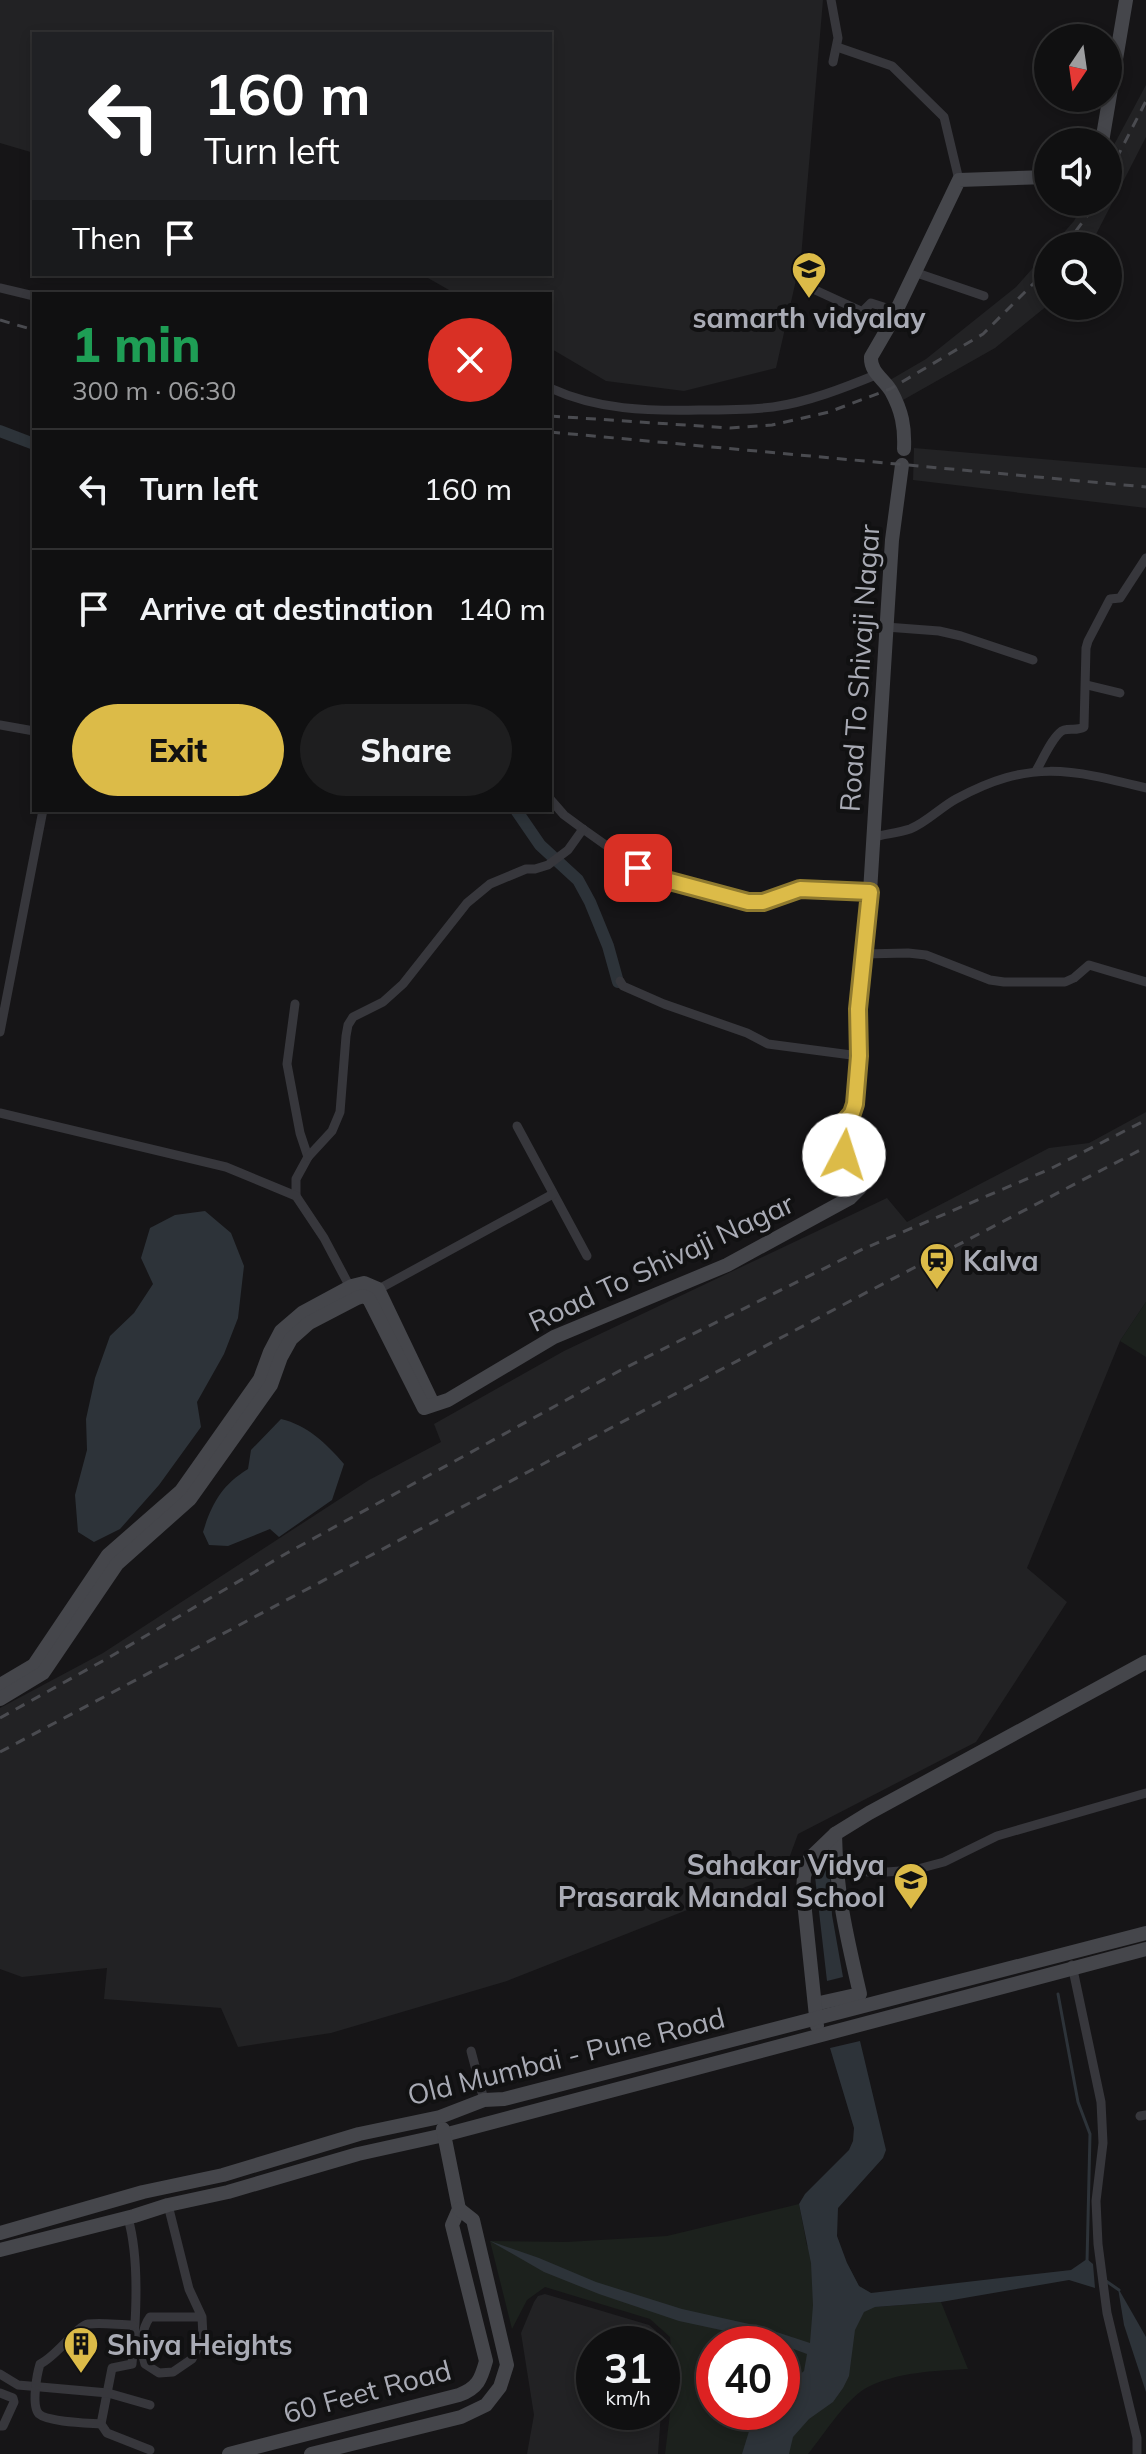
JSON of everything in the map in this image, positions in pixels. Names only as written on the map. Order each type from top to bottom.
[{"type":"street","points":[[831,0],[838,29],[833,62]]},
{"type":"street","points":[[1104,128],[1126,0]]},
{"type":"street","points":[[837,47],[892,66],[944,117],[959,180],[871,357],[870,364],[890,389],[901,413],[905,428],[904,449]]},
{"type":"street","points":[[959,180],[1034,177]]},
{"type":"street","points":[[914,272],[984,296]]},
{"type":"street","points":[[0,288],[32,296]]},
{"type":"street","points":[[813,289],[861,311],[871,303],[896,311]]},
{"type":"street","points":[[552,389],[601,406],[643,411],[723,410],[773,407],[806,400],[878,374]]},
{"type":"street","name":"Road To Shivaji Nagar","points":[[363,1293],[429,1406],[448,1400],[554,1337],[727,1265],[850,1198],[860,1188],[844,1155],[838,1129],[852,1113],[855,1104],[859,1056],[858,1009],[874,837],[892,540],[902,465]]},
{"type":"street","points":[[1036,771],[1057,734],[1065,729],[1084,727],[1086,648],[1091,634],[1110,599],[1120,598],[1146,558]]},
{"type":"street","points":[[886,627],[939,631],[1033,660]]},
{"type":"street","points":[[1087,685],[1120,693]]},
{"type":"street","points":[[0,725],[32,731]]},
{"type":"street","points":[[874,837],[912,828],[958,798],[1000,779],[1036,771],[1090,774],[1146,788]]},
{"type":"street","points":[[552,801],[564,815],[652,875],[748,902],[763,902],[800,889],[870,892]]},
{"type":"street","points":[[0,1032],[1,1014],[43,812]]},
{"type":"street","points":[[363,1293],[296,1196],[296,1179],[308,1157],[332,1131],[340,1112],[348,1025],[353,1017],[383,1002],[403,984],[467,903],[490,884],[517,872],[548,865],[568,850],[583,829]]},
{"type":"street","points":[[863,954],[926,955],[990,980],[1004,982],[1065,982],[1089,965],[1146,982]]},
{"type":"street","points":[[620,981],[623,986],[664,1004],[747,1033],[768,1044],[859,1056]]},
{"type":"street","points":[[295,1004],[287,1064],[300,1133],[308,1157]]},
{"type":"street","points":[[0,1113],[226,1167],[296,1196]]},
{"type":"street","points":[[517,1126],[587,1256]]},
{"type":"street","points":[[0,1685],[51,1651],[117,1564],[190,1499],[271,1385],[291,1339],[309,1323],[553,1194]]},
{"type":"street","points":[[0,1699],[43,1673],[51,1651]]},
{"type":"street","points":[[819,2035],[803,1892],[810,1858],[835,1834],[869,1813],[1146,1662]]},
{"type":"street","points":[[835,1865],[873,1873],[914,1870],[944,1862],[997,1836],[1146,1793]]},
{"type":"street","points":[[835,1834],[835,1865],[842,1918],[860,1994],[878,2003]]},
{"type":"street","name":"Old Mumbai - Pune Road","points":[[0,2233],[143,2192],[223,2175],[359,2134],[440,2117],[484,2100],[504,2099],[1146,1933]]},
{"type":"street","name":"Old Mumbai - Pune Road","points":[[0,2250],[1146,1949]]},
{"type":"street","points":[[1070,1954],[1101,2102],[1103,2143],[1096,2201],[1098,2244],[1107,2313],[1137,2438],[1137,2454]]},
{"type":"street","points":[[815,2004],[860,1994]]},
{"type":"street","points":[[471,2051],[484,2100]]},
{"type":"street","name":"60 Feet Road","points":[[229,2454],[464,2393],[480,2382],[486,2361],[452,2225],[459,2209],[440,2117]]},
{"type":"street","points":[[223,2175],[228,2192]]},
{"type":"street","points":[[168,2205],[189,2289],[202,2317],[203,2337],[192,2359],[173,2372],[154,2371],[145,2364],[142,2339],[147,2319],[202,2317]]},
{"type":"street","name":"60 Feet Road","points":[[311,2454],[461,2417],[486,2405],[500,2387],[507,2365],[473,2220],[459,2209]]},
{"type":"street","points":[[128,2218],[134,2239],[136,2291],[132,2364],[112,2368],[101,2424],[107,2433],[150,2450]]},
{"type":"street","points":[[101,2424],[40,2415],[35,2406],[40,2364],[51,2359],[78,2329],[87,2324],[133,2325]]},
{"type":"street","points":[[0,2374],[18,2385],[108,2393],[150,2405]]},
{"type":"street","points":[[0,2393],[13,2398],[14,2402],[3,2426],[0,2426]]},
{"type":"street","points":[[464,2393],[470,2413]]},
{"type":"shaded area","points":[[0,0],[823,0],[801,258],[776,368],[684,391],[606,381],[552,349],[552,292],[452,292],[424,276],[552,276],[552,32],[32,32],[32,152],[0,143]]},
{"type":"shaded area","points":[[1146,85],[1146,137],[1122,184],[1122,130]]},
{"type":"shaded area","points":[[1077,216],[1105,216],[1097,232],[1064,232]]},
{"type":"shaded area","points":[[1034,267],[1034,316],[995,348],[903,400],[890,380],[926,359],[1016,287]]},
{"type":"shaded area","points":[[914,448],[1146,468],[1146,508],[913,480]]},
{"type":"shaded area","points":[[1146,1112],[1146,1302],[1120,1341],[1027,1568],[1067,1602],[976,1742],[798,1834],[784,1872],[507,1981],[331,2033],[238,2047],[221,2008],[104,1999],[107,1968],[22,1977],[0,1969],[0,1708],[103,1653],[369,1480],[441,1442],[434,1424],[564,1351],[887,1198],[907,1222],[1049,1148],[1089,1143]]},
{"type":"shaded area","points":[[205,1211],[231,1233],[244,1266],[238,1318],[224,1354],[197,1402],[201,1427],[159,1485],[120,1529],[94,1542],[78,1532],[75,1495],[87,1450],[86,1419],[95,1378],[110,1336],[134,1313],[153,1284],[141,1258],[150,1228],[175,1215]]},
{"type":"shaded area","points":[[1146,1302],[1146,1357],[1120,1341]]},
{"type":"shaded area","points":[[281,1419],[316,1436],[344,1464],[332,1500],[279,1537],[270,1529],[228,1546],[209,1545],[203,1532],[214,1504],[225,1488],[248,1469],[251,1450]]},
{"type":"shaded area","points":[[814,1868],[830,1870],[832,1915],[843,1977],[827,1981]]},
{"type":"shaded area","points":[[860,2041],[886,2150],[883,2158],[838,2208],[837,2236],[859,2286],[871,2293],[1071,2270],[1087,2259],[1093,2264],[1095,2288],[1069,2280],[941,2302],[875,2307],[864,2312],[855,2330],[849,2376],[843,2388],[833,2402],[800,2429],[800,2374],[804,2371],[807,2354],[800,2351],[800,2340],[810,2343],[813,2305],[811,2263],[799,2204],[849,2150],[853,2141],[854,2128],[830,2048]]},
{"type":"shaded area","points":[[799,2204],[807,2246],[847,2263],[859,2286],[871,2293],[875,2307],[941,2302],[968,2369],[904,2375],[868,2387],[844,2408],[808,2454],[665,2454],[668,2430],[680,2430],[680,2326],[658,2326],[650,2319],[545,2287],[527,2300],[512,2329],[490,2241],[567,2242],[667,2236]]},
{"type":"shaded area","points":[[490,2241],[596,2282],[682,2309],[758,2326],[702,2326],[679,2321],[544,2272]]},
{"type":"shaded area","points":[[1118,2288],[1146,2337],[1146,2392],[1124,2325]]},
{"type":"shaded area","points":[[545,2294],[650,2326],[576,2326],[576,2430],[660,2430],[658,2454],[527,2454],[534,2415],[521,2333],[538,2296]]},
{"type":"shaded area","points":[[749,2430],[799,2430],[793,2437],[789,2454],[742,2454]]},
{"type":"waterway","points":[[0,431],[32,443]]},
{"type":"waterway","points":[[517,812],[540,845],[578,880],[608,946],[618,982]]},
{"type":"waterway","points":[[1058,1994],[1078,2102],[1090,2134],[1087,2262]]},
{"type":"waterway","points":[[1106,2281],[1119,2290]]},
{"type":"railway","points":[[1122,148],[1146,101]]},
{"type":"railway","points":[[1075,232],[1087,216]]},
{"type":"railway","points":[[552,416],[730,428],[772,425],[829,412],[890,389],[983,334],[1034,283]]},
{"type":"railway","points":[[0,320],[32,329]]},
{"type":"railway","points":[[552,432],[1146,487]]},
{"type":"railway","points":[[0,1718],[287,1553],[621,1370],[863,1249],[1050,1169],[1146,1120]]},
{"type":"railway","points":[[0,1752],[1146,1147]]},
{"type":"place","name":"samarth vidyalay","points":[[809,300]]},
{"type":"place","name":"Kalva","points":[[937,1291]]},
{"type":"place","name":"Sahakar Vidya Prasarak Mandal School","points":[[911,1911]]},
{"type":"place","name":"Shiya Heights","points":[[81,2375]]},
{"type":"route","points":[[638,868],[666,880],[748,902],[763,902],[800,889],[870,892],[858,1009],[859,1056],[855,1104],[852,1113],[838,1129],[844,1155]]}]
